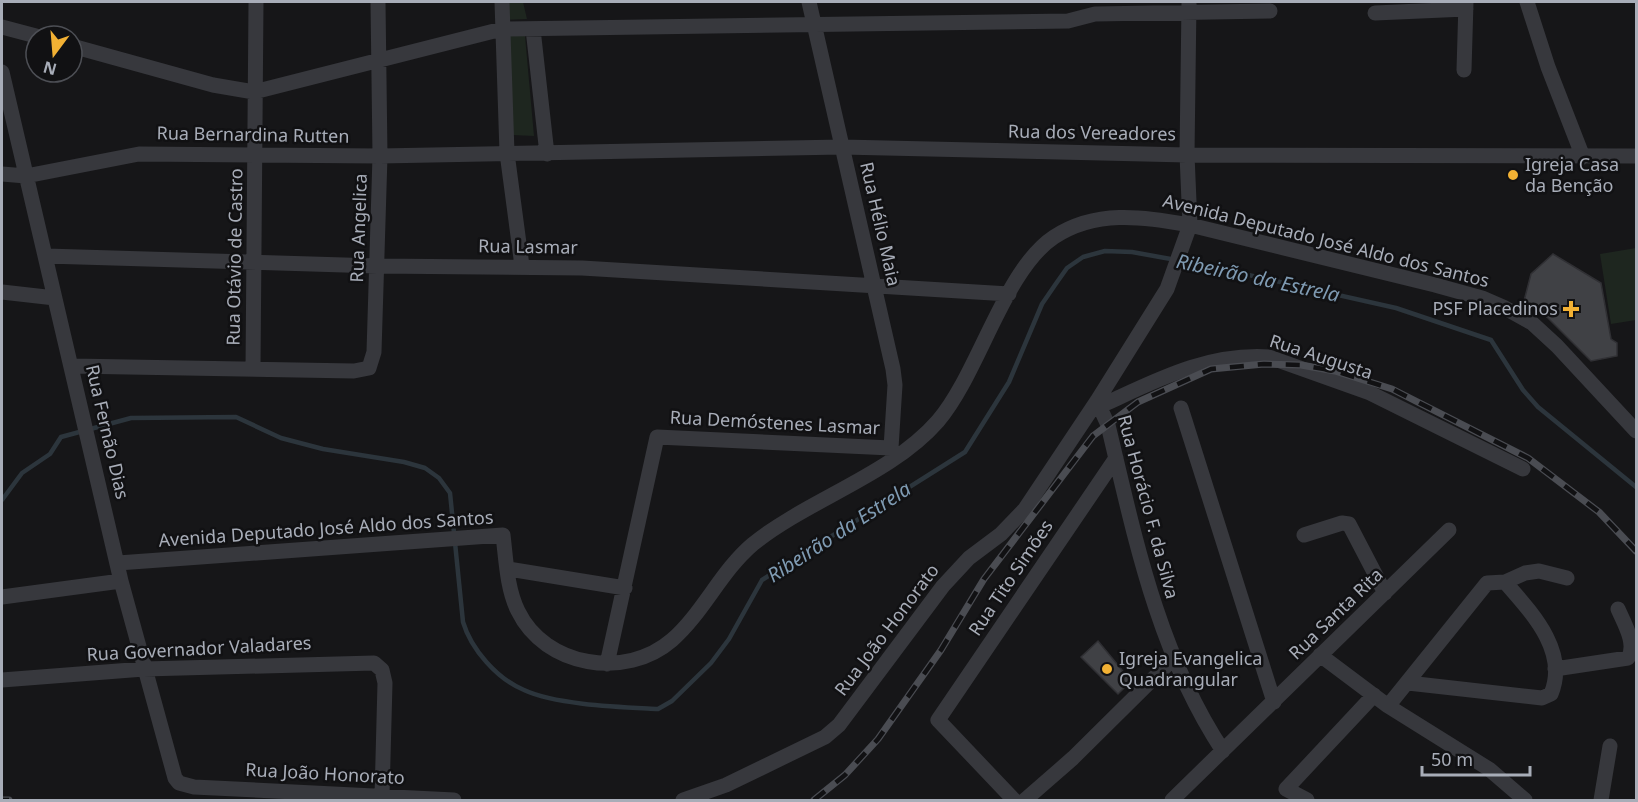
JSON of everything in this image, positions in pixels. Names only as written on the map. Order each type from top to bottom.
[{"type":"street","name":"Rua Otávio de Castro","points":[[253,369],[252,262],[256,154],[254,92],[256,2]]},
{"type":"street","name":"Rua Angelica","points":[[253,369],[364,370],[371,365],[374,348],[380,156],[378,2]]},
{"type":"street","points":[[502,2],[507,153],[522,266]]},
{"type":"street","name":"Rua Hélio Maia","points":[[808,2],[893,369],[895,386],[892,453]]},
{"type":"street","points":[[1527,2],[1548,67],[1583,156]]},
{"type":"street","points":[[1375,13],[1466,5],[1464,70]]},
{"type":"street","points":[[84,49],[213,85],[254,92],[502,29],[1068,21],[1095,14],[1189,6],[1270,11]]},
{"type":"street","points":[[1189,6],[1187,155],[1189,230]]},
{"type":"street","points":[[2,27],[24,33]]},
{"type":"street","points":[[533,29],[547,154]]},
{"type":"street","name":"Rua Fernão Dias","points":[[2,72],[90,451],[144,669],[172,773],[179,783],[194,787]]},
{"type":"street","name":"Rua dos Vereadores","points":[[507,153],[842,147],[1187,155],[1636,156]]},
{"type":"street","name":"Rua Bernardina Rutten","points":[[2,174],[26,176],[139,153],[380,156],[507,153]]},
{"type":"street","name":"Avenida Deputado José Aldo dos Santos","points":[[118,563],[504,535],[508,569],[517,609],[535,636],[560,654],[573,659],[608,664],[631,662],[659,650],[673,639],[752,545],[892,453],[926,434],[940,418],[974,363],[1009,294],[1035,255],[1053,238],[1092,220],[1125,216],[1435,285],[1482,298],[1532,323],[1557,346],[1636,431]]},
{"type":"street","name":"Rua João Honorato","points":[[684,801],[726,785],[832,733],[856,706],[943,586],[969,558],[1001,534],[1025,509],[1080,429],[1167,289],[1189,230]]},
{"type":"street","name":"Rua Lasmar","points":[[46,256],[377,266],[582,267],[1009,294]]},
{"type":"street","points":[[2,292],[55,298]]},
{"type":"street","name":"Rua Augusta","points":[[1098,401],[1107,403],[1197,364],[1229,359],[1269,357],[1370,393],[1523,469]]},
{"type":"street","points":[[72,366],[253,369]]},
{"type":"street","name":"Rua Horácio F. da Silva","points":[[1098,401],[1108,425],[1145,579],[1174,658],[1199,715],[1223,751]]},
{"type":"street","points":[[1181,408],[1274,702]]},
{"type":"street","name":"Rua Demóstenes Lasmar","points":[[625,588],[657,437],[892,453]]},
{"type":"street","name":"Rua Tito Simões","points":[[1014,801],[938,720],[1116,458]]},
{"type":"street","points":[[1304,535],[1342,523],[1349,524],[1385,593]]},
{"type":"street","name":"Rua Santa Rita","points":[[1172,801],[1449,530]]},
{"type":"street","points":[[508,569],[625,588],[608,664]]},
{"type":"street","points":[[1388,706],[1487,583],[1505,582],[1525,573],[1539,571],[1567,579]]},
{"type":"street","points":[[2,597],[121,581]]},
{"type":"street","points":[[1408,683],[1547,697],[1552,691],[1555,669],[1546,631],[1505,582]]},
{"type":"street","points":[[1555,669],[1628,658],[1631,652],[1631,642],[1618,609]]},
{"type":"street","points":[[1320,655],[1388,706],[1489,769],[1524,801]]},
{"type":"street","points":[[1025,801],[1073,758],[1174,658]]},
{"type":"street","name":"Rua Governador Valadares","points":[[2,680],[144,669],[369,662],[382,670],[385,683],[382,796]]},
{"type":"street","points":[[1307,801],[1287,789],[1374,695]]},
{"type":"street","points":[[1601,801],[1610,746]]},
{"type":"street","name":"Rua João Honorato","points":[[194,787],[454,801]]},
{"type":"shaded area","points":[[505,2],[523,2],[527,19],[505,20]]},
{"type":"shaded area","points":[[508,36],[525,36],[534,136],[513,135]]},
{"type":"shaded area","points":[[1636,248],[1636,320],[1611,324],[1600,254]]},
{"type":"building","name":"PSF Placedinos","points":[[1553,254],[1601,283],[1611,339],[1617,343],[1617,356],[1591,361],[1548,318],[1524,301],[1531,274]]},
{"type":"building","name":"Igreja Evangelica Quadrangular","points":[[1098,641],[1131,681],[1118,694],[1081,657]]},
{"type":"waterway","name":"Ribeirão da Estrela","points":[[2,500],[22,473],[50,454],[61,437],[131,418],[236,417],[281,438],[323,449],[404,462],[425,468],[439,478],[450,493],[463,622],[472,642],[486,662],[504,679],[537,695],[589,704],[658,709],[672,701],[711,663],[729,639],[762,580],[965,452],[1009,382],[1042,304],[1055,285],[1067,268],[1083,257],[1105,251],[1132,252],[1204,265],[1396,308],[1491,340],[1523,390],[1538,407],[1636,487]]},
{"type":"railway","points":[[814,800],[845,775],[878,739],[941,650],[984,579],[1093,436],[1138,402],[1211,369],[1264,364],[1301,365],[1335,371],[1392,389],[1528,458],[1599,512],[1636,551]]},
{"type":"railway","points":[[2,800],[9,800]]},
{"type":"place","name":"Igreja Casa da Benção","points":[[1513,175]]},
{"type":"place","name":"PSF Placedinos","points":[[1571,309]]},
{"type":"place","name":"Igreja Evangelica Quadrangular","points":[[1107,669]]}]
